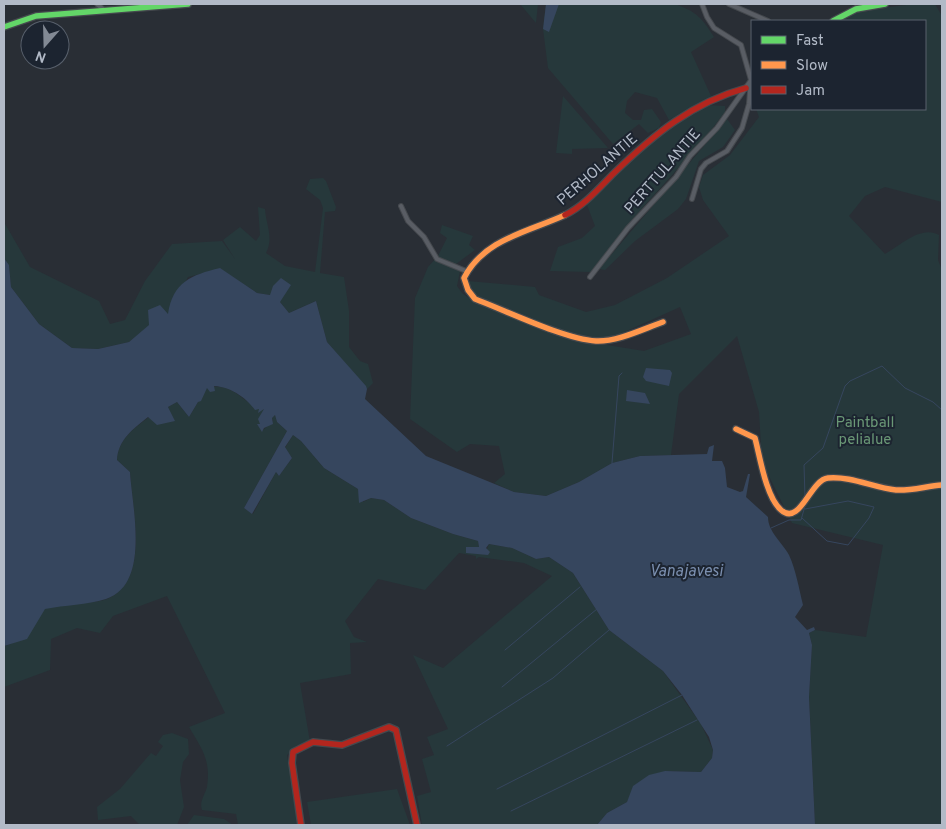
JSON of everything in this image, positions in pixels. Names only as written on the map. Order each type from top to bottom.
[{"type":"street","points":[[97,4],[106,11]]},
{"type":"street","points":[[4,27],[25,18],[36,16],[188,4]]},
{"type":"street","points":[[702,4],[706,17],[714,28],[741,45],[751,77]]},
{"type":"street","points":[[729,4],[766,20]]},
{"type":"street","points":[[835,20],[856,9],[885,4]]},
{"type":"street","name":"PERTTULANTIE","points":[[590,277],[628,228],[676,177],[690,156],[717,128],[751,81]]},
{"type":"street","name":"PERHOLANTIE","points":[[466,271],[483,253],[506,239],[568,213],[598,189],[636,151],[692,109],[746,88]]},
{"type":"street","name":"PERTTULANTIE","points":[[692,199],[700,169],[706,163],[727,151],[742,128],[751,88]]},
{"type":"street","points":[[401,206],[408,221],[424,237],[436,259],[466,271],[465,284],[471,295],[483,303],[515,313],[560,332],[585,339],[611,339],[664,322]]},
{"type":"street","points":[[736,429],[755,438],[760,464],[766,480],[778,507],[785,513],[798,509],[808,498],[813,485],[825,478],[900,490],[928,484],[942,485]]},
{"type":"street","points":[[301,825],[292,760],[293,752],[313,742],[342,744],[389,727],[396,730],[417,825]]},
{"type":"green space","points":[[520,4],[538,4],[536,23]]},
{"type":"green space","points":[[546,4],[675,4],[689,10],[702,20],[714,37],[691,52],[711,96],[669,120],[657,98],[635,92],[627,101],[625,113],[633,120],[641,120],[644,110],[652,109],[661,122],[659,128],[648,133],[639,124],[613,144],[548,68],[543,29]]},
{"type":"green space","name":"Paintball pelialue","points":[[914,4],[935,4],[942,16],[942,202],[885,187],[865,196],[849,216],[885,254],[918,234],[925,232],[939,235],[938,260],[942,270],[942,825],[815,825],[809,696],[812,645],[809,633],[815,630],[866,637],[883,545],[792,523],[762,462],[759,412],[737,336],[679,394],[671,455],[640,456],[612,463],[579,482],[546,496],[514,492],[494,483],[505,474],[499,446],[470,444],[457,452],[410,419],[415,298],[428,267],[438,256],[447,238],[440,233],[442,225],[473,236],[469,245],[475,250],[456,264],[461,266],[457,286],[462,293],[473,301],[574,339],[644,351],[691,334],[680,307],[620,334],[602,338],[563,331],[502,306],[483,301],[471,290],[468,281],[535,287],[539,295],[586,312],[615,305],[667,278],[729,236],[703,200],[699,187],[703,175],[730,155],[759,117],[756,110],[926,110],[926,20],[842,20],[857,11]]},
{"type":"green space","points":[[563,96],[608,148],[572,149],[572,154],[556,153]]},
{"type":"green space","points":[[706,105],[725,106],[725,112],[627,226],[591,272],[550,271],[558,247],[582,238],[595,226],[587,205],[658,138]]},
{"type":"green space","points":[[727,119],[735,130],[723,147],[699,161],[686,199],[678,209],[635,241],[605,270],[599,269]]},
{"type":"green space","points":[[323,178],[326,181],[336,207],[335,211],[325,212],[320,273],[344,277],[349,311],[349,347],[360,361],[368,364],[373,383],[367,389],[327,342],[316,301],[289,313],[280,302],[270,295],[257,293],[220,269],[188,277],[168,314],[165,313],[129,342],[98,349],[72,348],[39,324],[11,287],[9,265],[4,258],[4,222],[30,267],[99,301],[110,324],[125,320],[145,281],[172,244],[222,241],[235,259],[223,240],[240,227],[256,241],[260,235],[258,207],[265,209],[269,237],[266,253],[285,266],[315,272],[323,208],[320,200],[306,189],[310,179]]},
{"type":"green space","points":[[207,387],[230,390],[260,410],[264,409],[260,424],[258,424],[262,431],[273,421],[272,418],[275,415],[277,422],[287,431],[244,508],[253,514],[276,472],[279,476],[292,458],[285,448],[293,435],[301,441],[324,468],[358,489],[363,502],[371,498],[384,500],[411,518],[478,541],[479,547],[472,547],[466,553],[487,549],[489,544],[512,548],[536,559],[549,557],[573,573],[609,630],[663,671],[701,724],[713,750],[712,758],[701,772],[665,771],[631,794],[627,802],[607,813],[597,825],[422,825],[417,796],[431,792],[422,759],[434,755],[427,737],[448,729],[413,655],[443,668],[552,576],[524,563],[479,557],[476,559],[476,556],[459,553],[425,590],[378,579],[345,621],[354,637],[367,642],[350,643],[351,674],[300,683],[310,742],[296,746],[287,755],[299,825],[238,825],[236,814],[202,810],[202,801],[207,787],[208,769],[204,755],[189,727],[225,713],[167,596],[113,616],[100,633],[77,628],[51,639],[50,670],[4,687],[4,646],[17,641],[28,633],[43,610],[58,605],[100,601],[121,590],[129,577],[134,560],[136,542],[130,472],[117,460],[120,447],[127,436],[149,417],[174,421],[168,407],[177,402],[189,417]]},
{"type":"green space","points":[[172,733],[188,739],[189,754],[183,762],[180,780],[184,807],[177,825],[140,825],[131,816],[98,820],[97,807],[120,789],[151,753],[156,756],[163,746],[158,742],[163,735]]},
{"type":"green space","points":[[397,789],[410,825],[311,825],[307,802]]},
{"type":"green space","points":[[194,815],[224,819],[233,825],[187,825]]},
{"type":"water","points":[[546,4],[559,4],[549,32],[543,29]]},
{"type":"water","name":"Vanajavesi","points":[[4,258],[9,265],[11,287],[39,324],[72,348],[98,349],[129,342],[149,325],[148,310],[160,305],[168,314],[170,303],[179,287],[192,277],[200,274],[220,268],[257,293],[270,295],[273,286],[281,278],[291,285],[280,302],[289,313],[316,301],[327,342],[366,386],[365,399],[426,456],[514,492],[546,496],[579,482],[612,463],[640,456],[707,454],[709,447],[714,445],[712,461],[722,461],[725,468],[727,487],[740,492],[743,491],[748,474],[750,474],[746,497],[768,517],[770,527],[789,555],[794,567],[803,605],[795,617],[807,630],[814,627],[815,630],[809,633],[812,645],[809,697],[815,825],[597,825],[607,813],[627,802],[633,786],[649,775],[665,771],[701,772],[712,758],[713,750],[709,737],[682,695],[663,671],[609,630],[573,573],[549,557],[536,559],[512,548],[489,544],[486,548],[490,552],[488,555],[466,553],[466,547],[479,547],[478,541],[411,518],[384,500],[371,498],[359,503],[358,489],[324,468],[301,441],[293,435],[285,447],[292,458],[279,476],[276,472],[252,514],[244,508],[287,431],[277,422],[275,415],[272,418],[273,424],[264,428],[262,432],[257,424],[260,424],[258,419],[264,409],[258,413],[259,409],[255,410],[239,395],[221,387],[214,386],[215,391],[210,392],[207,388],[201,401],[198,402],[189,417],[177,402],[168,407],[175,421],[157,425],[148,417],[132,431],[120,447],[117,460],[130,472],[136,543],[134,561],[129,578],[120,591],[99,601],[45,609],[27,639],[4,646]]},
{"type":"water","points":[[646,368],[670,370],[672,373],[669,386],[646,381],[643,377]]},
{"type":"water","points":[[627,390],[645,393],[650,404],[626,401]]},
{"type":"waterway","points":[[805,497],[804,465],[823,448],[845,386],[850,381],[882,366],[905,388],[933,402],[942,410]]},
{"type":"waterway","points":[[612,463],[619,376],[622,373]]},
{"type":"waterway","points":[[802,518],[827,541],[848,545],[869,518],[874,507],[848,501],[805,509]]},
{"type":"waterway","points":[[771,528],[789,520],[801,520],[805,506]]},
{"type":"waterway","points":[[505,650],[580,587]]},
{"type":"waterway","points":[[502,687],[597,609]]},
{"type":"waterway","points":[[447,746],[553,678],[609,630]]},
{"type":"waterway","points":[[497,789],[682,695]]},
{"type":"waterway","points":[[511,811],[697,720]]},
{"type":"traffic: fast","points":[[4,27],[36,16],[188,4]]},
{"type":"traffic: fast","points":[[835,20],[856,9],[885,4]]},
{"type":"traffic: slow","points":[[565,215],[508,238],[483,254],[464,278],[468,290],[475,299],[552,330],[596,341],[621,337],[663,322]]},
{"type":"traffic: slow","points":[[736,429],[755,438],[771,496],[781,510],[788,514],[799,508],[816,486],[828,478],[854,480],[896,490],[942,485]]},
{"type":"traffic: jam","points":[[565,215],[585,202],[614,173],[675,121],[708,102],[746,88]]},
{"type":"traffic: jam","points":[[301,825],[292,763],[293,752],[313,742],[342,745],[389,727],[396,730],[417,825]]}]
